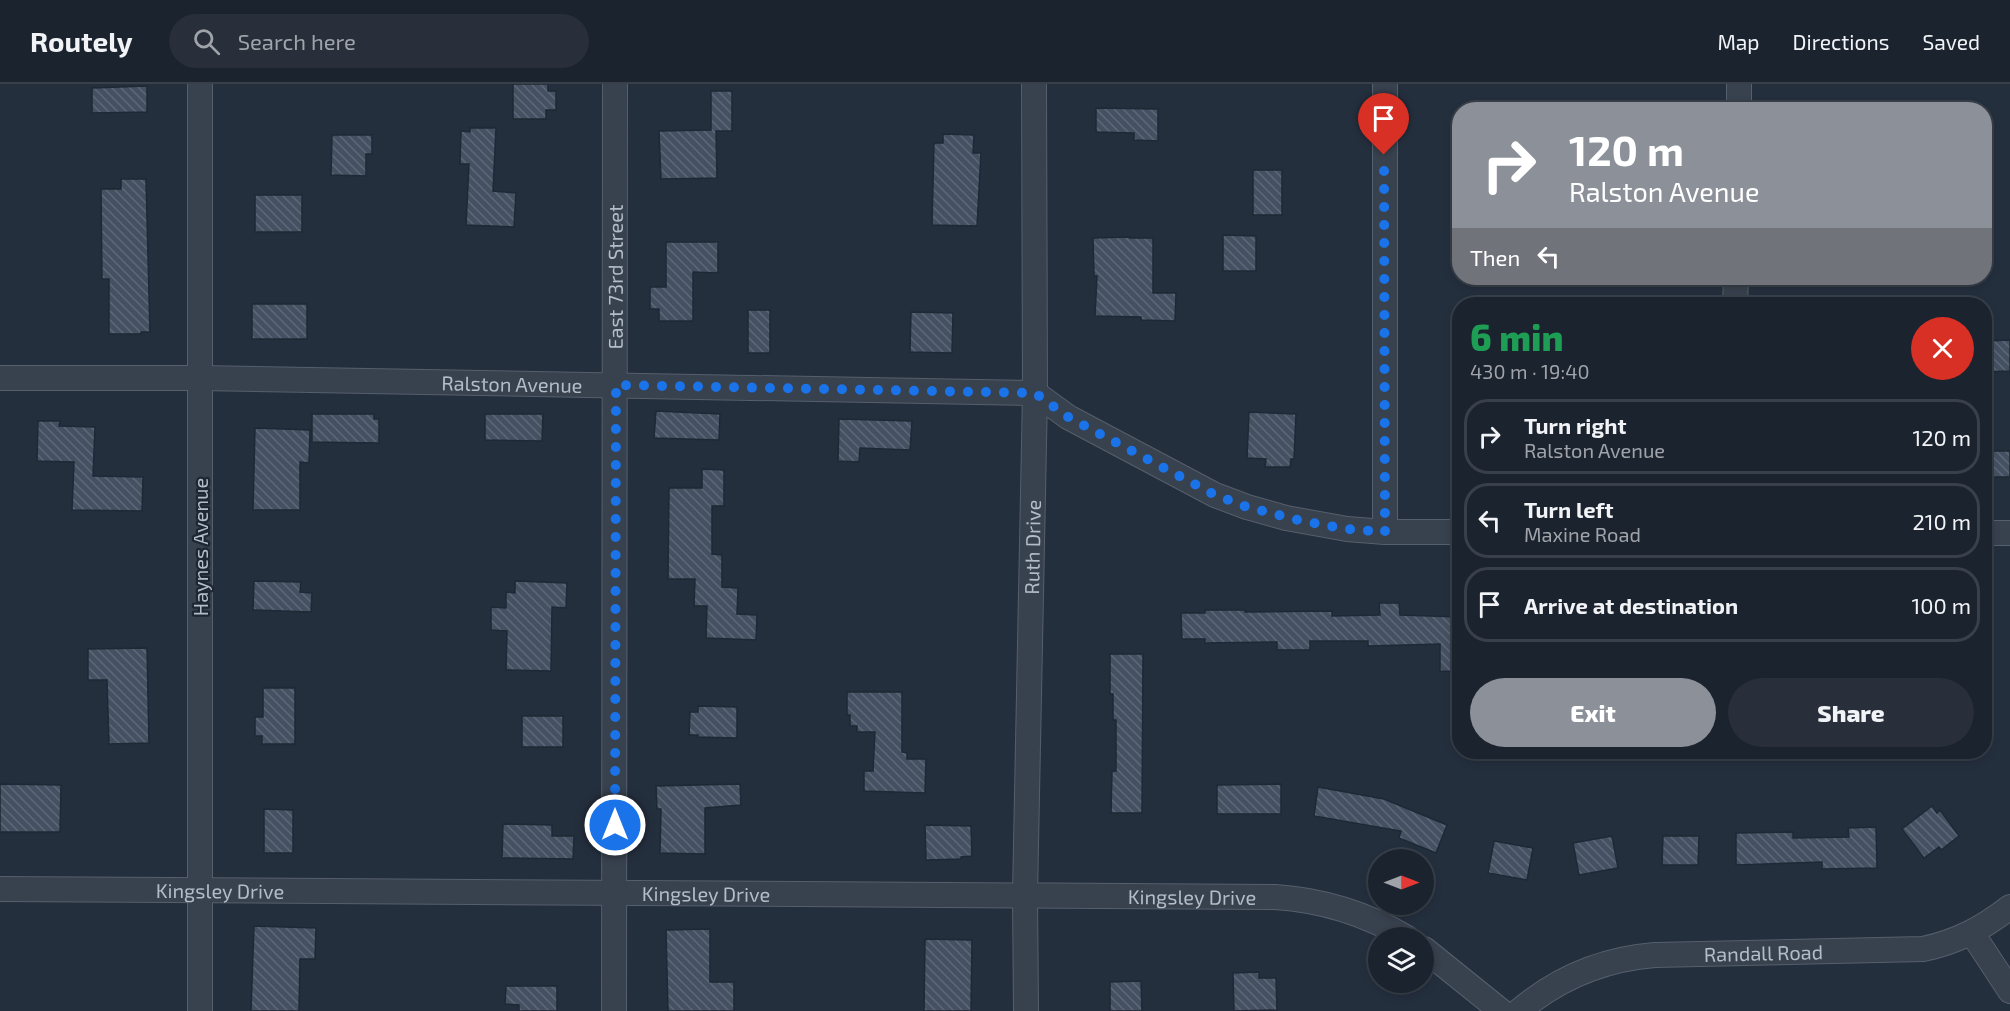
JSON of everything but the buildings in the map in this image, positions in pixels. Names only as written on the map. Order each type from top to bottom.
[{"type":"street","name":"Haynes Avenue","points":[[200,84],[201,1011]]},
{"type":"street","name":"East 73rd Street","points":[[614,1011],[615,84]]},
{"type":"street","name":"Ruth Drive","points":[[1026,1011],[1025,896],[1035,393],[1034,84]]},
{"type":"street","points":[[1384,84],[1385,532]]},
{"type":"street","points":[[1739,84],[1739,102]]},
{"type":"street","name":"Ralston Avenue","points":[[0,378],[200,378],[1035,393]]},
{"type":"street","points":[[1035,393],[1068,417],[1215,495],[1247,507],[1307,523],[1347,529],[1385,532],[1452,532]]},
{"type":"street","points":[[1992,533],[2010,533]]},
{"type":"street","name":"Kingsley Drive","points":[[0,889],[1299,899],[1335,905],[1390,927]]},
{"type":"street","name":"Randall Road","points":[[1519,1011],[1546,990],[1576,974],[1610,962],[1643,956],[1916,950],[1944,944],[1972,933],[2010,908]]},
{"type":"street","points":[[1972,933],[2010,991]]},
{"type":"street","points":[[1434,957],[1501,1011]]},
{"type":"route","points":[[615,825],[616,385],[1035,393],[1068,417],[1215,495],[1247,507],[1318,525],[1385,532],[1384,155]]}]
